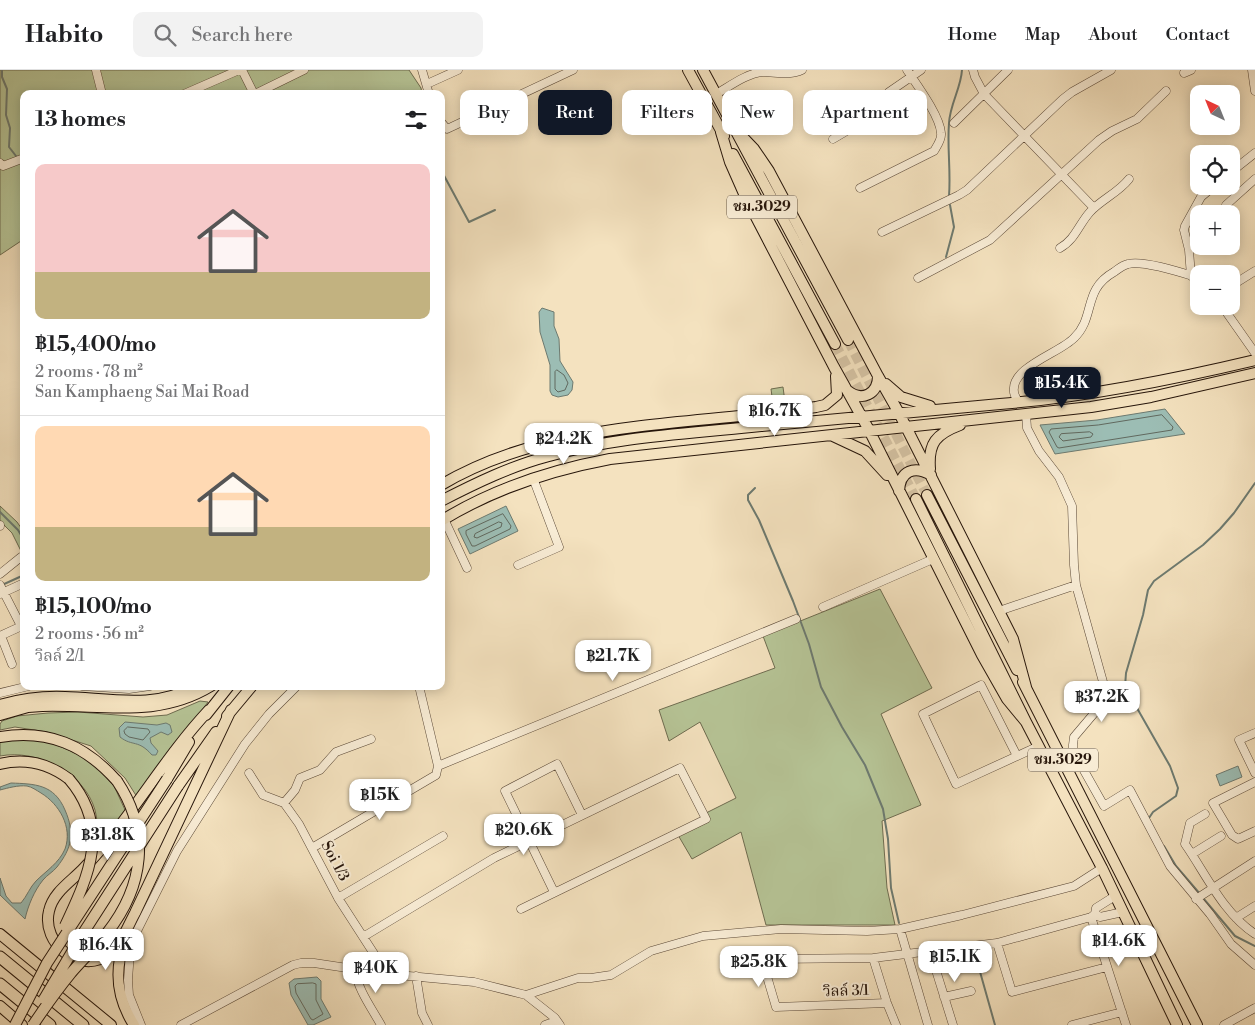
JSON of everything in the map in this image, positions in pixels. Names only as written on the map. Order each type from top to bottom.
[{"type":"highway","points":[[0,957],[83,1025]]},
{"type":"highway","points":[[0,984],[50,1025]]},
{"type":"main road","name":"ชม.3029","points":[[688,70],[835,344]]},
{"type":"main road","name":"ชม.3029","points":[[703,70],[722,105]]},
{"type":"main road","points":[[721,132],[730,162],[745,196],[869,430],[982,655],[1007,699],[1026,722]]},
{"type":"main road","name":"ชม.3029","points":[[738,135],[848,340]]},
{"type":"main road","points":[[741,135],[754,149],[769,171],[931,475],[1013,640],[1026,687]]},
{"type":"main road","points":[[445,499],[482,480],[526,463],[570,450],[593,446],[687,434],[898,412],[1018,402],[1090,393],[1199,374],[1255,360]]},
{"type":"main road","points":[[445,484],[493,460],[558,440],[598,432],[824,406],[837,395],[838,386],[834,367]]},
{"type":"main road","points":[[445,519],[479,501],[533,478],[574,466],[610,459],[1125,402],[1255,373]]},
{"type":"main road","points":[[1199,374],[1202,386]]},
{"type":"main road","points":[[846,388],[855,396],[866,395],[876,388],[878,376]]},
{"type":"main road","points":[[878,376],[901,397],[924,406],[950,407]]},
{"type":"main road","points":[[687,434],[749,415]]},
{"type":"main road","points":[[931,475],[930,454],[933,443],[952,428],[972,420]]},
{"type":"main road","points":[[829,434],[865,451],[876,461],[899,492]]},
{"type":"main road","points":[[558,440],[593,446]]},
{"type":"main road","points":[[899,492],[901,481],[907,473],[920,470],[931,475]]},
{"type":"main road","name":"ชม.3029","points":[[927,495],[1197,1025]]},
{"type":"main road","name":"ชม.3029","points":[[916,499],[1026,722],[1102,868],[1177,1025]]},
{"type":"main road","points":[[0,705],[27,698],[46,697],[153,700],[172,696],[185,690]]},
{"type":"main road","points":[[0,715],[28,707],[42,706],[156,707],[187,699],[204,690]]},
{"type":"main road","points":[[226,690],[185,738],[100,852],[58,893],[49,910],[49,929],[56,942],[76,960],[98,961],[114,950],[135,913],[231,710]]},
{"type":"main road","points":[[32,1025],[52,984],[178,786],[231,710],[248,690]]},
{"type":"main road","points":[[47,963],[209,710]]},
{"type":"main road","points":[[0,737],[29,735],[57,739],[91,756],[117,781],[132,808],[138,831],[138,870],[131,896],[107,933],[71,973],[32,1025]]},
{"type":"main road","points":[[0,764],[14,762],[41,764],[60,772],[82,796],[90,815],[93,831],[93,848],[89,868],[80,892],[47,963],[15,1025]]},
{"type":"main road","points":[[134,1025],[124,1008],[118,987],[122,948],[135,913]]},
{"type":"main road","points":[[0,930],[22,952]]},
{"type":"main road","points":[[0,934],[111,1025]]},
{"type":"main road","points":[[0,1006],[22,1025]]},
{"type":"street","points":[[96,70],[101,90]]},
{"type":"street","points":[[194,90],[241,70],[252,90]]},
{"type":"street","points":[[262,90],[304,70]]},
{"type":"street","points":[[422,70],[428,90]]},
{"type":"street","points":[[427,84],[458,70]]},
{"type":"street","points":[[445,127],[447,129],[573,70]]},
{"type":"street","points":[[716,94],[754,74],[763,72],[779,74],[802,70]]},
{"type":"street","points":[[833,139],[867,117],[909,73],[921,70]]},
{"type":"street","points":[[973,70],[984,94],[1094,208]]},
{"type":"street","points":[[954,123],[1008,70]]},
{"type":"street","points":[[882,232],[960,195],[1072,92],[1111,70]]},
{"type":"street","points":[[1252,70],[1254,86]]},
{"type":"street","points":[[860,188],[934,151],[940,140],[942,133],[934,113],[909,73]]},
{"type":"street","points":[[918,278],[990,240],[1099,140],[1112,131],[1137,119],[1166,91]]},
{"type":"street","points":[[1240,165],[1255,153]]},
{"type":"street","points":[[0,163],[3,166],[20,160]]},
{"type":"street","points":[[1060,248],[1069,243],[1094,208],[1122,188],[1130,178]]},
{"type":"street","points":[[1226,205],[1255,179]]},
{"type":"street","points":[[1192,265],[1184,230],[1203,195]]},
{"type":"street","points":[[1018,402],[1013,390],[1016,379],[1021,372],[1061,348],[1079,333],[1085,323],[1095,290],[1107,276],[1127,264],[1144,263],[1190,276]]},
{"type":"street","points":[[1240,280],[1255,270]]},
{"type":"street","points":[[1228,315],[1255,353]]},
{"type":"street","points":[[1026,414],[1028,428],[1038,451],[1059,477],[1072,506],[1076,585],[1105,689],[1105,698],[1102,704],[1074,737],[1073,751],[1104,806]]},
{"type":"street","points":[[518,565],[559,546],[533,478]]},
{"type":"street","points":[[445,524],[467,568]]},
{"type":"street","points":[[0,574],[20,558]]},
{"type":"street","points":[[823,606],[934,559]]},
{"type":"street","points":[[20,584],[1,590],[20,622]]},
{"type":"street","points":[[999,611],[1076,585]]},
{"type":"street","points":[[438,766],[796,619]]},
{"type":"street","points":[[12,664],[0,636],[20,626]]},
{"type":"street","points":[[1016,756],[980,685],[923,714],[956,784],[1039,746]]},
{"type":"street","points":[[0,693],[20,688]]},
{"type":"street","points":[[139,690],[140,700]]},
{"type":"street","points":[[141,1025],[131,1002],[128,980],[130,952],[136,933],[177,851],[245,744],[269,714],[293,690]]},
{"type":"street","points":[[312,848],[436,775],[438,766],[420,690]]},
{"type":"street","points":[[1255,732],[1239,740],[1255,773]]},
{"type":"street","points":[[249,773],[263,795],[284,803],[295,790],[300,778],[320,770],[336,752],[371,739]]},
{"type":"street","points":[[554,892],[506,791],[557,764],[582,816]]},
{"type":"street","points":[[363,937],[494,858],[680,768],[706,819],[521,909]]},
{"type":"street","points":[[1075,783],[1088,776]]},
{"type":"street","points":[[1255,782],[1213,803],[1232,835],[1238,839],[1255,831]]},
{"type":"street","points":[[1090,815],[1130,790],[1170,866],[1210,914],[1231,944],[1255,965]]},
{"type":"street","name":"Soi 1/3","points":[[284,803],[299,824],[338,898],[387,974]]},
{"type":"street","points":[[1205,814],[1190,823],[1184,844],[1213,888],[1236,918],[1255,934]]},
{"type":"street","points":[[338,898],[443,836]]},
{"type":"street","points":[[1192,854],[1220,836]]},
{"type":"street","points":[[1196,899],[1255,861]]},
{"type":"street","points":[[526,995],[578,978],[611,975],[651,951],[703,936],[782,929],[867,931],[900,928],[962,916],[1074,886],[1102,868]]},
{"type":"street","points":[[1115,896],[1096,908],[1093,916],[1126,1025]]},
{"type":"street","points":[[1236,918],[1255,906]]},
{"type":"street","points":[[896,1025],[887,1003],[874,958],[997,943],[1093,916],[1100,917],[1123,912]]},
{"type":"street","points":[[900,928],[928,1025]]},
{"type":"street","points":[[997,943],[1012,992],[1107,967]]},
{"type":"street","points":[[930,951],[953,1025]]},
{"type":"street","name":"วิลล์ 3/1","points":[[874,958],[772,959],[763,963],[776,1007],[887,1003]]},
{"type":"street","points":[[181,1025],[293,966],[308,963],[387,974],[474,982],[526,995],[558,1023]]},
{"type":"street","points":[[355,970],[360,989],[381,1025]]},
{"type":"street","points":[[416,976],[422,1013],[428,1025]]},
{"type":"street","points":[[944,997],[971,991]]},
{"type":"street","points":[[1224,1025],[1255,1008]]},
{"type":"street","points":[[1072,1025],[1122,1012]]},
{"type":"street","points":[[545,1025],[558,1023]]},
{"type":"green space","points":[[0,70],[409,70],[421,88],[421,90],[20,90],[20,242],[0,255]]},
{"type":"green space","points":[[783,387],[785,402],[773,404],[771,389]]},
{"type":"green space","points":[[0,506],[20,526],[20,549],[12,533],[0,521]]},
{"type":"green space","points":[[880,589],[932,688],[881,714],[921,805],[882,821],[887,888],[895,925],[766,925],[741,832],[692,859],[678,835],[710,819],[706,813],[736,798],[700,722],[669,741],[659,710],[775,668],[763,636]]},
{"type":"green space","points":[[200,701],[208,702],[137,797],[125,778],[91,746],[47,732],[15,727],[0,730],[2,721],[17,716],[78,712],[143,717],[167,715]]},
{"type":"green space","points":[[28,738],[50,742],[89,759],[114,786],[126,812],[98,845],[95,810],[89,796],[70,774],[57,766],[29,756],[0,756],[0,741]]},
{"type":"water","points":[[542,308],[554,312],[554,326],[559,339],[560,361],[573,382],[572,390],[568,395],[558,397],[552,395],[550,391],[550,365],[540,332],[539,312]]},
{"type":"water","points":[[1165,409],[1185,434],[1055,454],[1040,425],[1097,420]]},
{"type":"water","points":[[506,506],[518,531],[470,554],[458,529]]},
{"type":"water","points":[[125,722],[157,725],[166,723],[170,725],[172,732],[168,735],[161,732],[150,738],[151,743],[158,751],[156,755],[152,755],[143,747],[120,737],[119,728]]},
{"type":"water","points":[[1238,766],[1242,777],[1220,786],[1216,775]]},
{"type":"water","points":[[11,783],[36,785],[49,790],[55,795],[61,801],[65,810],[71,833],[66,853],[57,867],[37,889],[25,919],[0,895],[0,878],[6,896],[12,903],[21,903],[34,883],[56,863],[62,854],[67,841],[67,833],[63,817],[48,798],[27,786],[0,790],[0,787]]},
{"type":"water","points":[[317,977],[321,981],[321,999],[331,1017],[313,1025],[308,1025],[291,995],[289,983],[294,979]]},
{"type":"waterway","points":[[2,70],[2,77],[7,89],[6,115],[10,128],[9,147],[16,156]]},
{"type":"waterway","points":[[949,196],[949,123],[962,70]]},
{"type":"waterway","points":[[445,177],[469,222],[495,210]]},
{"type":"waterway","points":[[946,257],[954,227],[950,205]]},
{"type":"waterway","points":[[1149,818],[1153,812],[1176,796],[1178,788],[1170,766],[1125,687],[1126,673],[1143,615],[1148,590],[1154,581],[1203,545],[1220,529],[1255,483]]},
{"type":"waterway","points":[[755,488],[748,495],[748,500],[759,520],[793,601],[809,644],[821,687],[865,765],[883,809],[888,839],[891,888],[899,923]]},
{"type":"waterway","points":[[0,512],[20,533]]},
{"type":"waterway","points":[[2,585],[20,577]]},
{"type":"waterway","points":[[1164,846],[1176,866],[1200,894]]},
{"type":"waterway","points":[[1203,898],[1235,936],[1255,946]]},
{"type":"waterway","points":[[975,954],[995,1025]]},
{"type":"tunnel","points":[[848,340],[927,495]]},
{"type":"tunnel","points":[[835,344],[916,499]]}]
